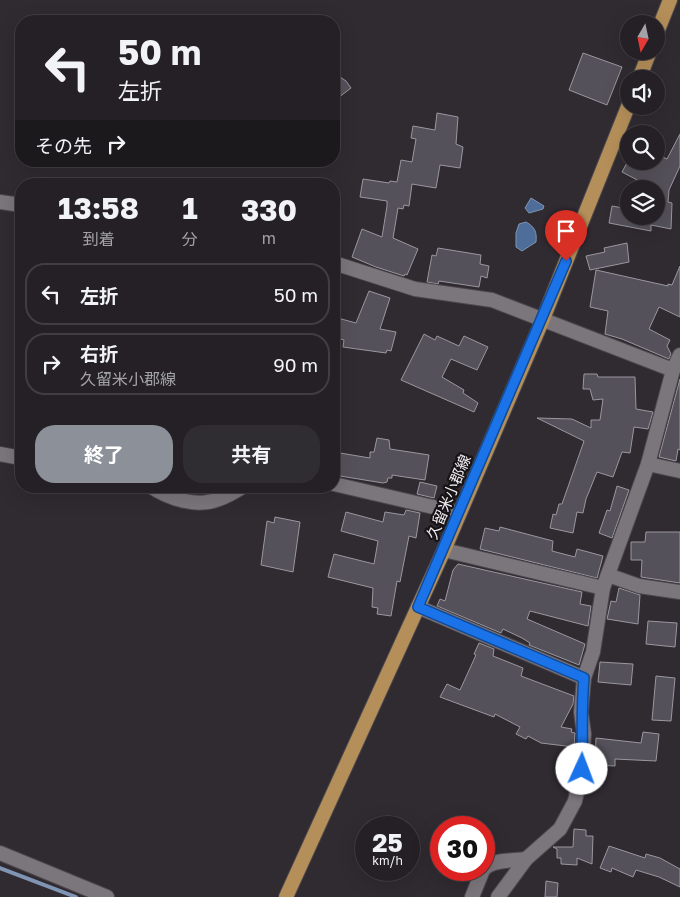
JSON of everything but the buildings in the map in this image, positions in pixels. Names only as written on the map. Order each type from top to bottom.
[{"type":"main road","points":[[664,15],[670,0]]},
{"type":"main road","name":"久留米小郡線","points":[[286,897],[444,550],[543,319],[625,115]]},
{"type":"street","points":[[0,202],[15,204]]},
{"type":"street","points":[[340,265],[415,289],[492,300],[673,370]]},
{"type":"street","points":[[498,897],[526,859],[560,829],[575,801],[582,769],[584,734],[581,712],[584,678],[593,652],[606,581],[648,464],[673,370],[680,355]]},
{"type":"street","points":[[0,454],[15,457]]},
{"type":"street","points":[[648,464],[680,471]]},
{"type":"street","points":[[340,485],[459,513]]},
{"type":"street","points":[[163,493],[176,500],[200,502],[218,500],[231,493]]},
{"type":"street","points":[[444,550],[606,581],[680,592]]},
{"type":"street","points":[[418,607],[584,678]]},
{"type":"street","points":[[0,853],[107,897]]},
{"type":"street","points":[[495,862],[526,859]]},
{"type":"street","points":[[472,897],[479,881]]},
{"type":"water","points":[[531,198],[544,206],[543,209],[529,213],[525,208]]},
{"type":"water","points":[[526,222],[535,230],[536,242],[522,251],[516,247],[516,233],[519,224]]},
{"type":"waterway","points":[[0,868],[76,897]]},
{"type":"route","points":[[566,261],[543,319],[418,607],[584,678],[581,712],[584,734],[582,769]]}]
